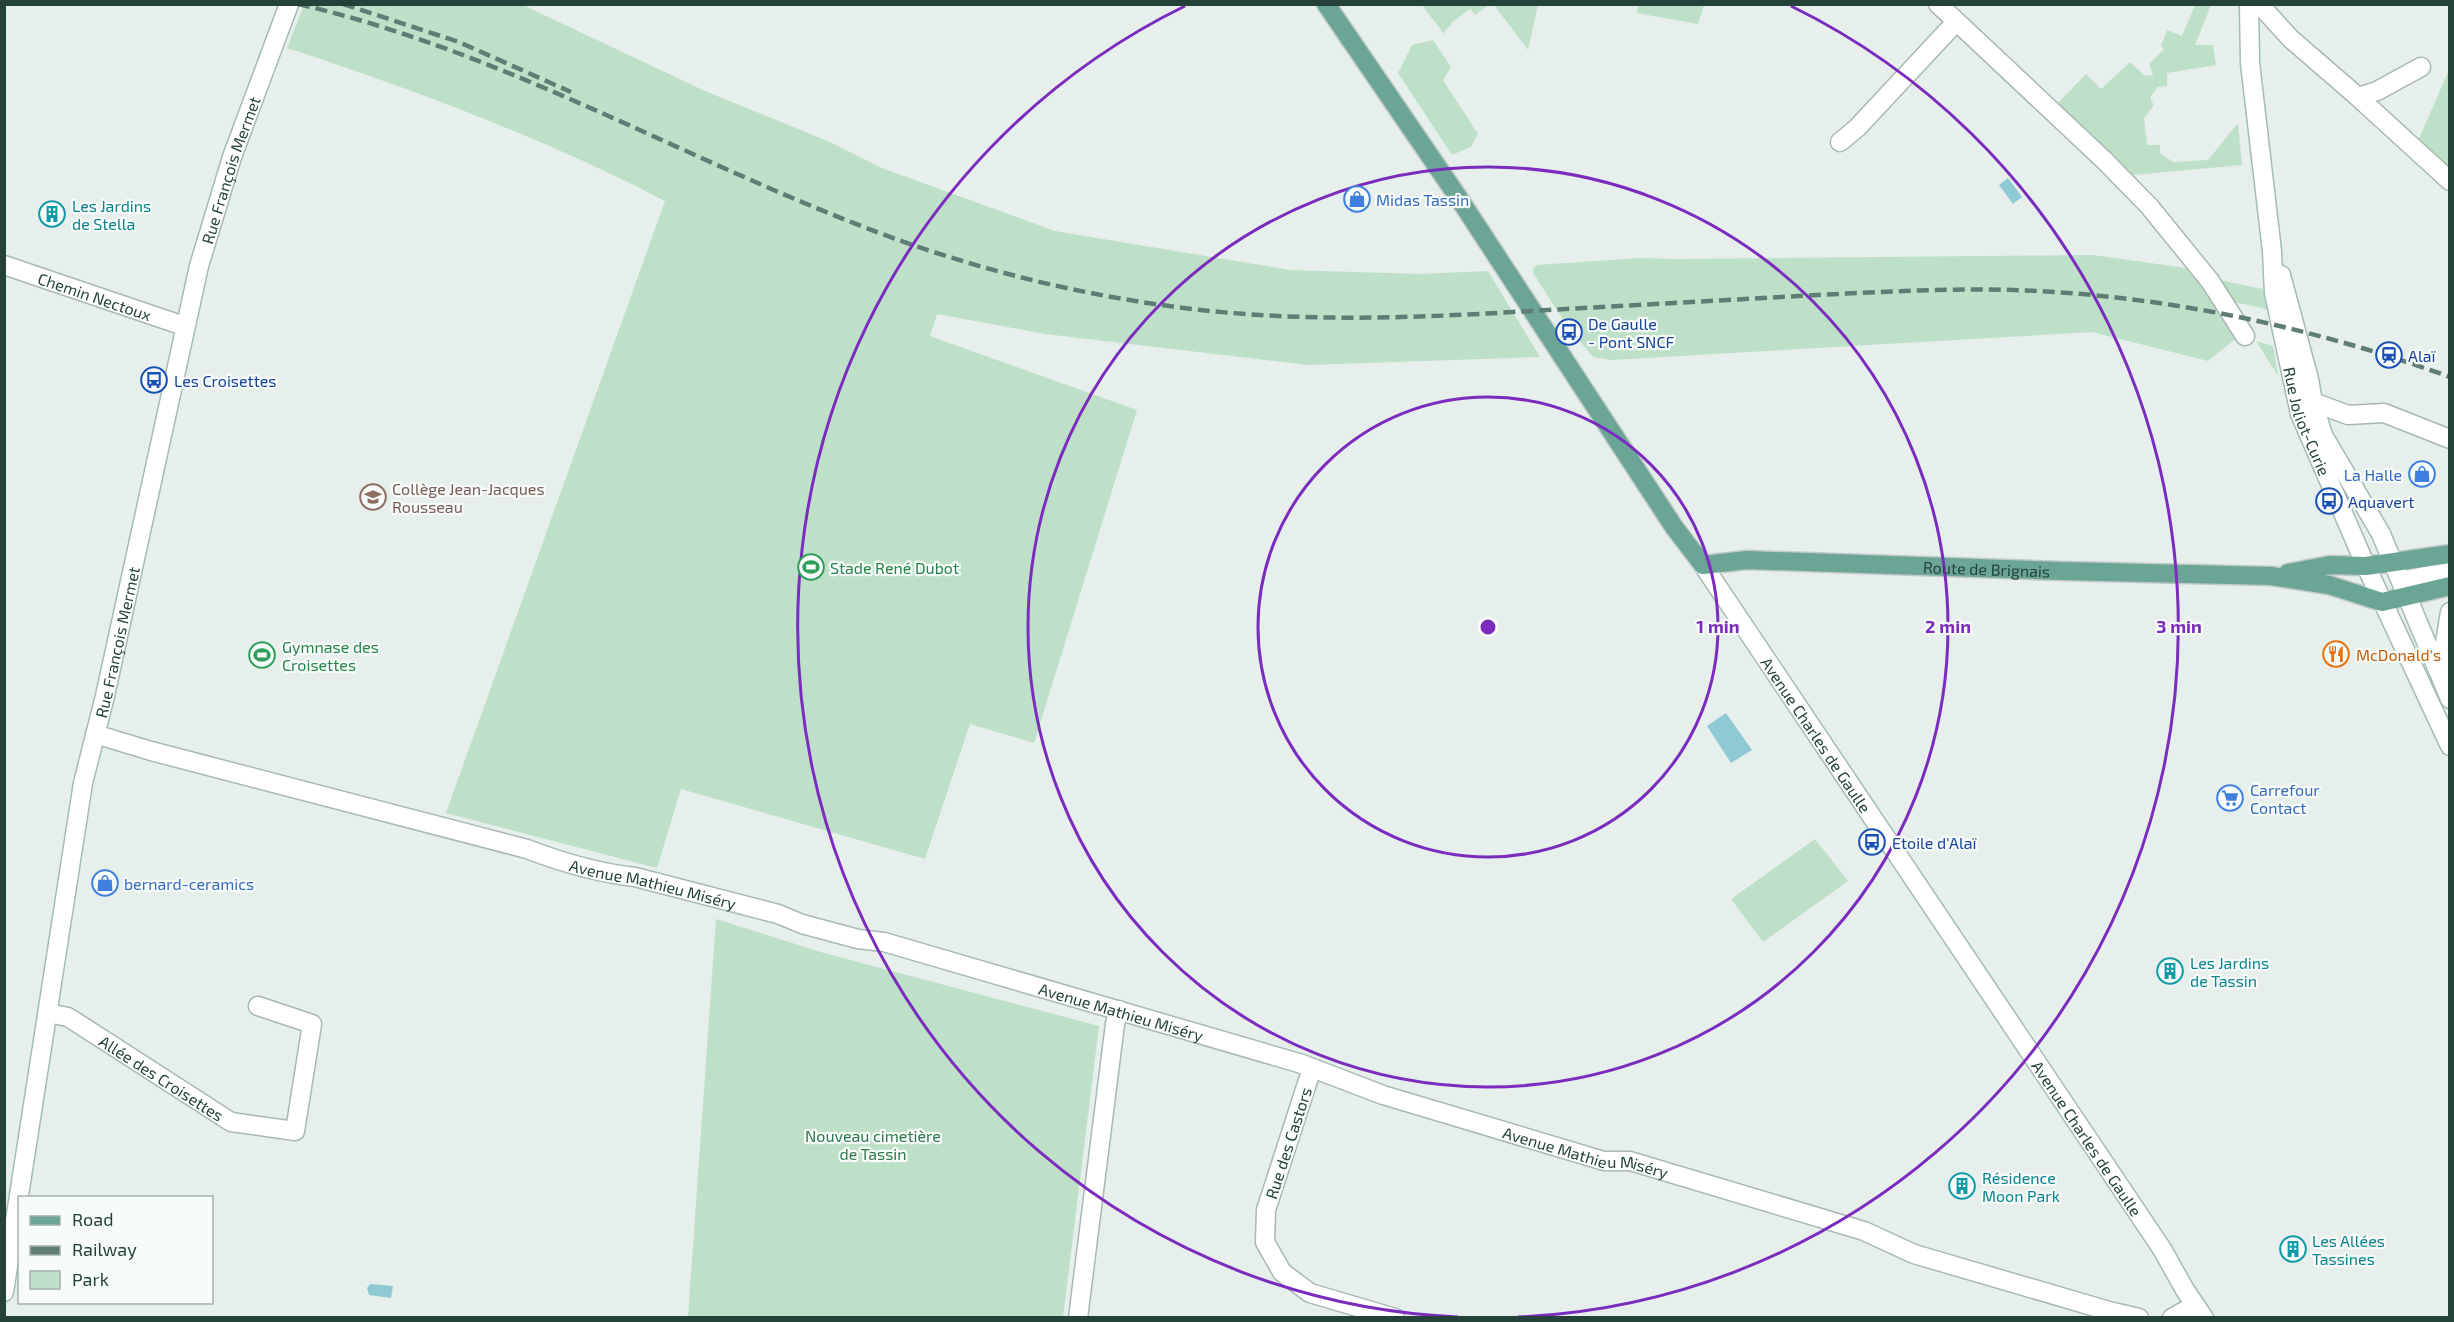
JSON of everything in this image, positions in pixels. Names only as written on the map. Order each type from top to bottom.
[{"type":"main road","name":"Avenue Charles de Gaulle","points":[[1326,4],[1458,197],[1674,527],[1703,565]]},
{"type":"main road","name":"Route de Brignais","points":[[2271,576],[2330,565],[2366,566],[2450,554]]},
{"type":"main road","name":"Route de Brignais","points":[[1703,565],[1747,560],[2271,576],[2329,585],[2382,602],[2405,589],[2450,586]]},
{"type":"street","name":"Rue François Mermet","points":[[19,1196],[77,814],[105,696],[184,327],[199,266],[232,157],[289,4]]},
{"type":"street","points":[[1938,4],[2104,160],[2149,206],[2210,281],[2245,336]]},
{"type":"street","name":"Rue Joliot-Curie","points":[[2249,4],[2251,71],[2272,251],[2274,293],[2300,414],[2382,602],[2450,746]]},
{"type":"street","points":[[2259,4],[2291,39],[2450,181]]},
{"type":"street","points":[[1840,142],[1857,128],[1956,22]]},
{"type":"street","points":[[2358,97],[2378,91],[2421,67]]},
{"type":"street","name":"Rue Joliot-Curie","points":[[2272,251],[2287,291],[2323,435],[2381,534],[2450,699]]},
{"type":"street","name":"Chemin Nectoux","points":[[4,265],[184,327]]},
{"type":"street","points":[[2313,402],[2348,415],[2384,412],[2450,439]]},
{"type":"street","name":"Avenue Charles de Gaulle","points":[[1703,565],[2162,1249],[2199,1311]]},
{"type":"street","points":[[2405,589],[2450,571]]},
{"type":"street","points":[[2450,612],[2445,643],[2450,661]]},
{"type":"street","name":"Avenue Mathieu Miséry","points":[[95,734],[151,751],[527,849],[592,869],[635,877],[778,914],[802,924],[858,939],[884,942],[1312,1068],[1394,1098],[1604,1161],[1630,1161],[1864,1231],[1914,1254],[2109,1311],[2139,1317]]},
{"type":"street","name":"Allée des Croisettes","points":[[48,1013],[68,1017],[231,1122],[295,1131],[312,1024],[258,1006]]},
{"type":"street","points":[[1078,1317],[1115,1024],[1119,1010]]},
{"type":"street","name":"Rue des Castors","points":[[1312,1068],[1266,1210],[1265,1242],[1282,1272],[1310,1293],[1395,1317]]},
{"type":"street","name":"Rue François Mermet","points":[[4,1293],[18,1204]]},
{"type":"street","points":[[2172,1317],[2199,1311]]},
{"type":"green space","points":[[1639,4],[1704,5],[1698,24],[1636,13]]},
{"type":"green space","name":"Stade René Dubot","points":[[304,5],[523,5],[705,91],[830,142],[882,168],[1055,231],[1290,270],[1420,274],[1488,271],[1540,357],[1309,365],[1045,334],[937,314],[930,336],[1137,410],[1034,743],[970,724],[925,859],[681,789],[657,868],[446,813],[665,201],[527,136],[384,81],[287,48]]},
{"type":"green space","points":[[1422,5],[1489,5],[1475,15],[1470,9],[1451,23],[1452,25],[1445,30],[1444,34]]},
{"type":"green space","points":[[1494,5],[1538,5],[1528,50]]},
{"type":"green space","points":[[2195,5],[2211,5],[2195,45],[2213,45],[2216,65],[2167,73],[2167,86],[2158,87],[2151,96],[2154,105],[2144,118],[2147,145],[2160,145],[2160,153],[2173,162],[2208,160],[2238,123],[2242,165],[2133,175],[2056,105],[2086,74],[2101,89],[2130,62],[2145,76],[2153,75],[2149,64],[2164,49],[2161,46],[2167,30],[2182,36]]},
{"type":"green space","points":[[1433,40],[1451,67],[1443,80],[1478,134],[1471,147],[1452,155],[1398,73],[1412,45]]},
{"type":"green space","points":[[2449,70],[2449,172],[2417,143]]},
{"type":"green space","points":[[2093,255],[2186,268],[2210,296],[2238,337],[2208,361],[2092,332],[1611,360],[1593,357],[1566,324],[1533,273],[1537,265],[1639,258]]},
{"type":"green space","points":[[2219,280],[2263,289],[2267,309],[2234,302]]},
{"type":"green space","points":[[2256,341],[2273,346],[2278,376]]},
{"type":"green space","points":[[1815,839],[1848,881],[1763,942],[1731,899]]},
{"type":"green space","name":"Nouveau cimetière de Tassin","points":[[716,919],[824,953],[1099,1026],[1063,1317],[688,1317]]},
{"type":"water","points":[[2008,178],[2022,197],[2013,204],[1999,185]]},
{"type":"water","points":[[1726,713],[1752,750],[1731,763],[1707,726]]},
{"type":"water","points":[[370,1284],[393,1286],[391,1298],[369,1295],[367,1288]]},
{"type":"railway","points":[[298,4],[369,23],[439,46],[508,73],[778,192],[885,235],[1005,273],[1128,300],[1255,315],[1341,318],[1470,314],[1897,291],[2014,290],[2070,293],[2180,306],[2235,316],[2343,343],[2450,377]]},
{"type":"railway","points":[[343,4],[459,42],[571,92]]},
{"type":"place","name":"Midas Tassin","points":[[1357,199]]},
{"type":"place","name":"Les Jardins de Stella","points":[[52,214]]},
{"type":"place","name":"De Gaulle - Pont SNCF","points":[[1569,332]]},
{"type":"place","name":"Alaï","points":[[2389,355]]},
{"type":"place","name":"Les Croisettes","points":[[154,380]]},
{"type":"place","name":"La Halle","points":[[2422,474]]},
{"type":"place","name":"Collège Jean-Jacques Rousseau","points":[[373,497]]},
{"type":"place","name":"Aquavert","points":[[2329,501]]},
{"type":"place","name":"Stade René Dubot","points":[[811,567]]},
{"type":"place","name":"McDonald's","points":[[2336,654]]},
{"type":"place","name":"Gymnase des Croisettes","points":[[262,655]]},
{"type":"place","name":"Carrefour Contact","points":[[2230,798]]},
{"type":"place","name":"Etoile d'Alaï","points":[[1872,842]]},
{"type":"place","name":"bernard-ceramics","points":[[105,883]]},
{"type":"place","name":"Les Jardins de Tassin","points":[[2170,971]]},
{"type":"place","name":"Résidence Moon Park","points":[[1962,1186]]},
{"type":"place","name":"Les Allées Tassines","points":[[2293,1249]]}]
